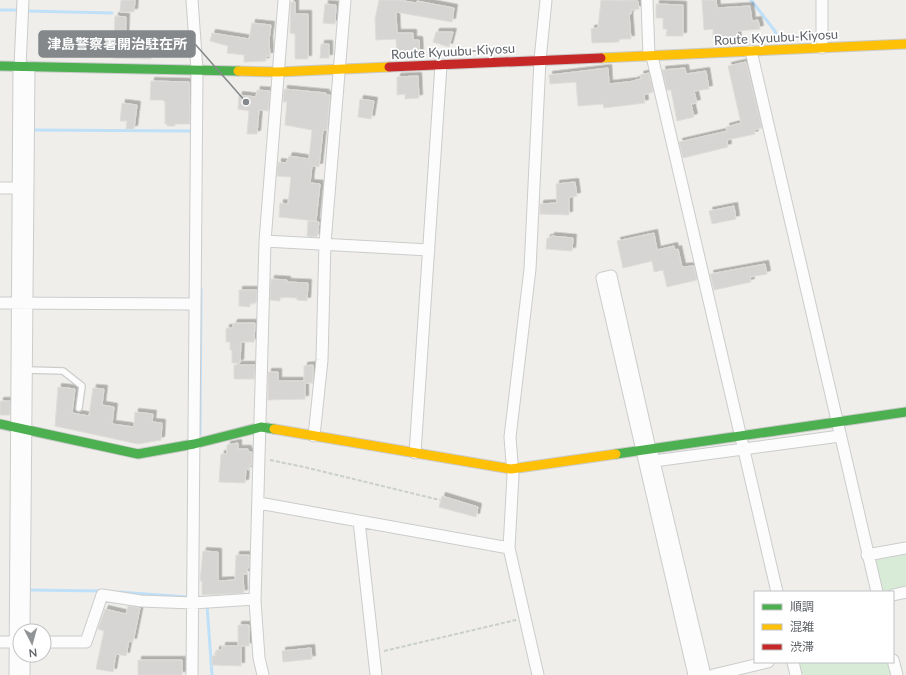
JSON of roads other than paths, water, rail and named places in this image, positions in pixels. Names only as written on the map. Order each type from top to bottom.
[{"type":"main road","name":"Route Kyuubu-Kiyosu","points":[[0,66],[278,72],[906,44]]},
{"type":"main road","points":[[839,429],[906,412]]},
{"type":"main road","points":[[0,424],[138,454],[194,444],[261,427],[512,468],[651,453]]},
{"type":"street","points":[[18,623],[23,188],[23,0]]},
{"type":"street","points":[[191,0],[197,70],[192,675]]},
{"type":"street","points":[[263,675],[259,658],[255,599],[259,503],[265,241],[284,0]]},
{"type":"street","points":[[314,436],[322,360],[325,243],[345,0]]},
{"type":"street","points":[[538,675],[509,548],[513,475],[510,437],[530,269],[540,60],[546,0]]},
{"type":"street","points":[[647,0],[650,56],[777,591]]},
{"type":"street","points":[[822,0],[822,48]]},
{"type":"street","points":[[751,51],[867,555],[877,591]]},
{"type":"street","points":[[415,453],[441,65]]},
{"type":"street","points":[[0,188],[23,188]]},
{"type":"street","points":[[265,241],[325,243],[429,250]]},
{"type":"street","points":[[694,675],[651,453],[602,278],[610,276],[705,675]]},
{"type":"street","points":[[0,303],[195,304]]},
{"type":"street","points":[[22,303],[26,370],[21,429],[24,623]]},
{"type":"street","points":[[651,453],[742,443],[839,429]]},
{"type":"street","points":[[259,503],[509,548]]},
{"type":"street","points":[[359,521],[376,675]]},
{"type":"street","points":[[867,555],[906,548]]},
{"type":"street","points":[[894,594],[906,592]]},
{"type":"street","points":[[52,642],[86,642],[102,595],[141,601],[193,603],[255,599]]},
{"type":"street","points":[[0,642],[12,642]]},
{"type":"street","points":[[15,675],[16,663]]},
{"type":"street","points":[[24,663],[24,675]]},
{"type":"street","points":[[713,675],[764,663]]},
{"type":"street","points":[[793,663],[796,675]]},
{"type":"street","points":[[894,663],[897,675]]},
{"type":"lane","points":[[26,370],[64,371],[82,386],[79,408]]},
{"type":"waterway","points":[[751,0],[775,31],[777,38],[814,36]]},
{"type":"waterway","points":[[0,10],[17,10]]},
{"type":"waterway","points":[[26,11],[112,13]]},
{"type":"waterway","points":[[31,130],[190,131]]},
{"type":"waterway","points":[[200,434],[201,289]]},
{"type":"waterway","points":[[30,590],[103,591]]},
{"type":"waterway","points":[[119,592],[187,597]]},
{"type":"waterway","points":[[207,605],[212,675]]},
{"type":"place","name":"津島警察署開治駐在所","points":[[246,102]]}]
